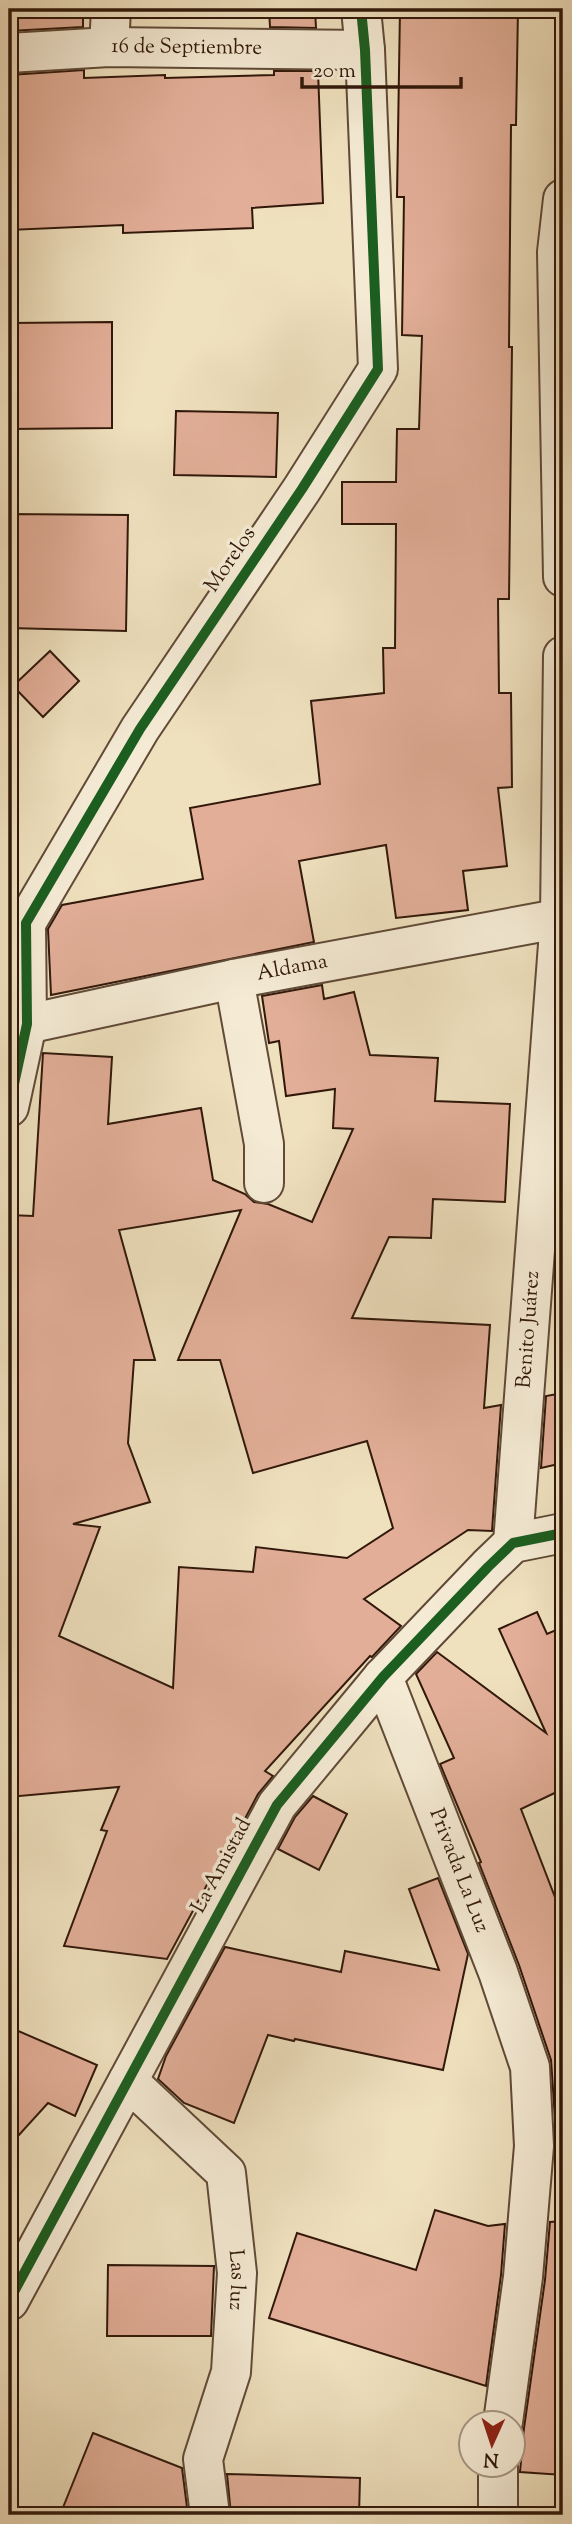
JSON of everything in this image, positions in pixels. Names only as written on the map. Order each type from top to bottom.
[{"type":"street","points":[[109,47],[111,9]]},
{"type":"street","name":"Morelos","points":[[9,1107],[27,1024],[18,925],[140,729],[302,489],[378,369],[361,9]]},
{"type":"street","name":"16 de Septiembre","points":[[9,53],[109,47],[365,50]]},
{"type":"street","points":[[563,199],[560,252],[563,577]]},
{"type":"street","name":"Benito Juárez","points":[[513,1543],[561,918],[563,656]]},
{"type":"street","name":"Aldama","points":[[27,1024],[234,979],[561,918]]},
{"type":"street","points":[[234,979],[264,1144],[264,1183]]},
{"type":"street","points":[[513,1543],[563,1534]]},
{"type":"street","name":"La Amistad","points":[[9,2301],[277,1805],[383,1677],[513,1543]]},
{"type":"street","name":"Privada La Luz","points":[[383,1677],[493,1959],[530,2067],[534,2146],[523,2277],[505,2408]]},
{"type":"street","name":"Las luz","points":[[128,2081],[226,2173],[237,2273],[232,2372],[203,2459],[210,2515]]},
{"type":"street","points":[[498,2478],[498,2515]]},
{"type":"building","points":[[9,9],[83,9],[83,27],[9,31]]},
{"type":"building","points":[[269,9],[315,9],[316,28],[270,27]]},
{"type":"building","points":[[400,9],[518,9],[516,125],[511,125],[509,599],[498,599],[499,693],[511,693],[512,787],[498,788],[507,866],[463,871],[468,910],[396,918],[386,845],[299,861],[314,942],[51,995],[48,929],[62,905],[203,879],[190,808],[320,784],[311,701],[384,693],[383,648],[395,648],[396,524],[342,524],[342,482],[396,482],[397,429],[419,429],[422,336],[402,335],[404,197],[397,197]]},
{"type":"building","points":[[84,70],[84,78],[274,75],[274,71],[318,71],[323,203],[252,208],[253,228],[123,233],[123,225],[9,230],[9,75]]},
{"type":"building","points":[[112,322],[112,428],[10,429],[10,323]]},
{"type":"building","points":[[176,411],[278,413],[276,477],[174,475]]},
{"type":"building","points":[[9,514],[128,515],[126,631],[9,628]]},
{"type":"building","points":[[50,651],[79,681],[43,717],[13,686]]},
{"type":"building","points":[[322,985],[324,999],[354,992],[370,1055],[438,1058],[435,1101],[510,1104],[505,1202],[433,1199],[431,1238],[389,1237],[352,1318],[490,1325],[484,1408],[501,1405],[492,1531],[468,1530],[364,1599],[401,1626],[265,1771],[273,1776],[258,1794],[239,1830],[237,1829],[167,1959],[64,1946],[107,1831],[101,1830],[119,1787],[9,1797],[9,1215],[33,1216],[43,1053],[112,1057],[108,1124],[201,1108],[213,1180],[245,1194],[254,1202],[268,1204],[312,1222],[353,1129],[333,1128],[335,1089],[286,1096],[279,1041],[269,1043],[262,996]],"holes":[[[241,1210],[178,1360],[220,1360],[253,1473],[367,1441],[393,1528],[347,1558],[256,1547],[253,1572],[179,1567],[173,1688],[59,1636],[100,1527],[73,1524],[150,1502],[128,1443],[134,1360],[155,1360],[119,1230]]]},
{"type":"building","points":[[563,1393],[563,1463],[541,1468],[546,1396]]},
{"type":"building","points":[[537,1612],[547,1634],[563,1627],[563,1789],[521,1809],[563,1918],[563,2118],[555,2119],[551,2060],[519,1965],[479,1863],[481,1862],[440,1764],[454,1758],[416,1674],[437,1652],[546,1733],[499,1629]]},
{"type":"building","points":[[313,1796],[347,1814],[319,1870],[278,1849],[295,1817]]},
{"type":"building","points":[[438,1878],[468,1954],[443,2070],[268,2035],[234,2123],[184,2103],[158,2079],[166,2056],[225,1947],[341,1972],[345,1951],[439,1970],[409,1889]]},
{"type":"building","points":[[9,2027],[97,2065],[75,2116],[48,2103],[9,2146]]},
{"type":"building","points":[[435,2210],[488,2226],[505,2224],[486,2386],[269,2318],[297,2233],[416,2270]]},
{"type":"building","points":[[563,2221],[563,2475],[526,2472],[526,2414],[545,2280],[550,2222]]},
{"type":"building","points":[[108,2265],[214,2266],[211,2336],[107,2336]]},
{"type":"building","points":[[93,2433],[182,2468],[188,2515],[60,2515]]},
{"type":"building","points":[[227,2474],[360,2478],[359,2515],[231,2515]]},
{"type":"cycle path","points":[[9,1107],[27,1024],[26,923],[140,729],[302,489],[378,369],[361,9]]},
{"type":"cycle path","points":[[9,2301],[277,1805],[383,1677],[513,1543],[563,1533]]}]
